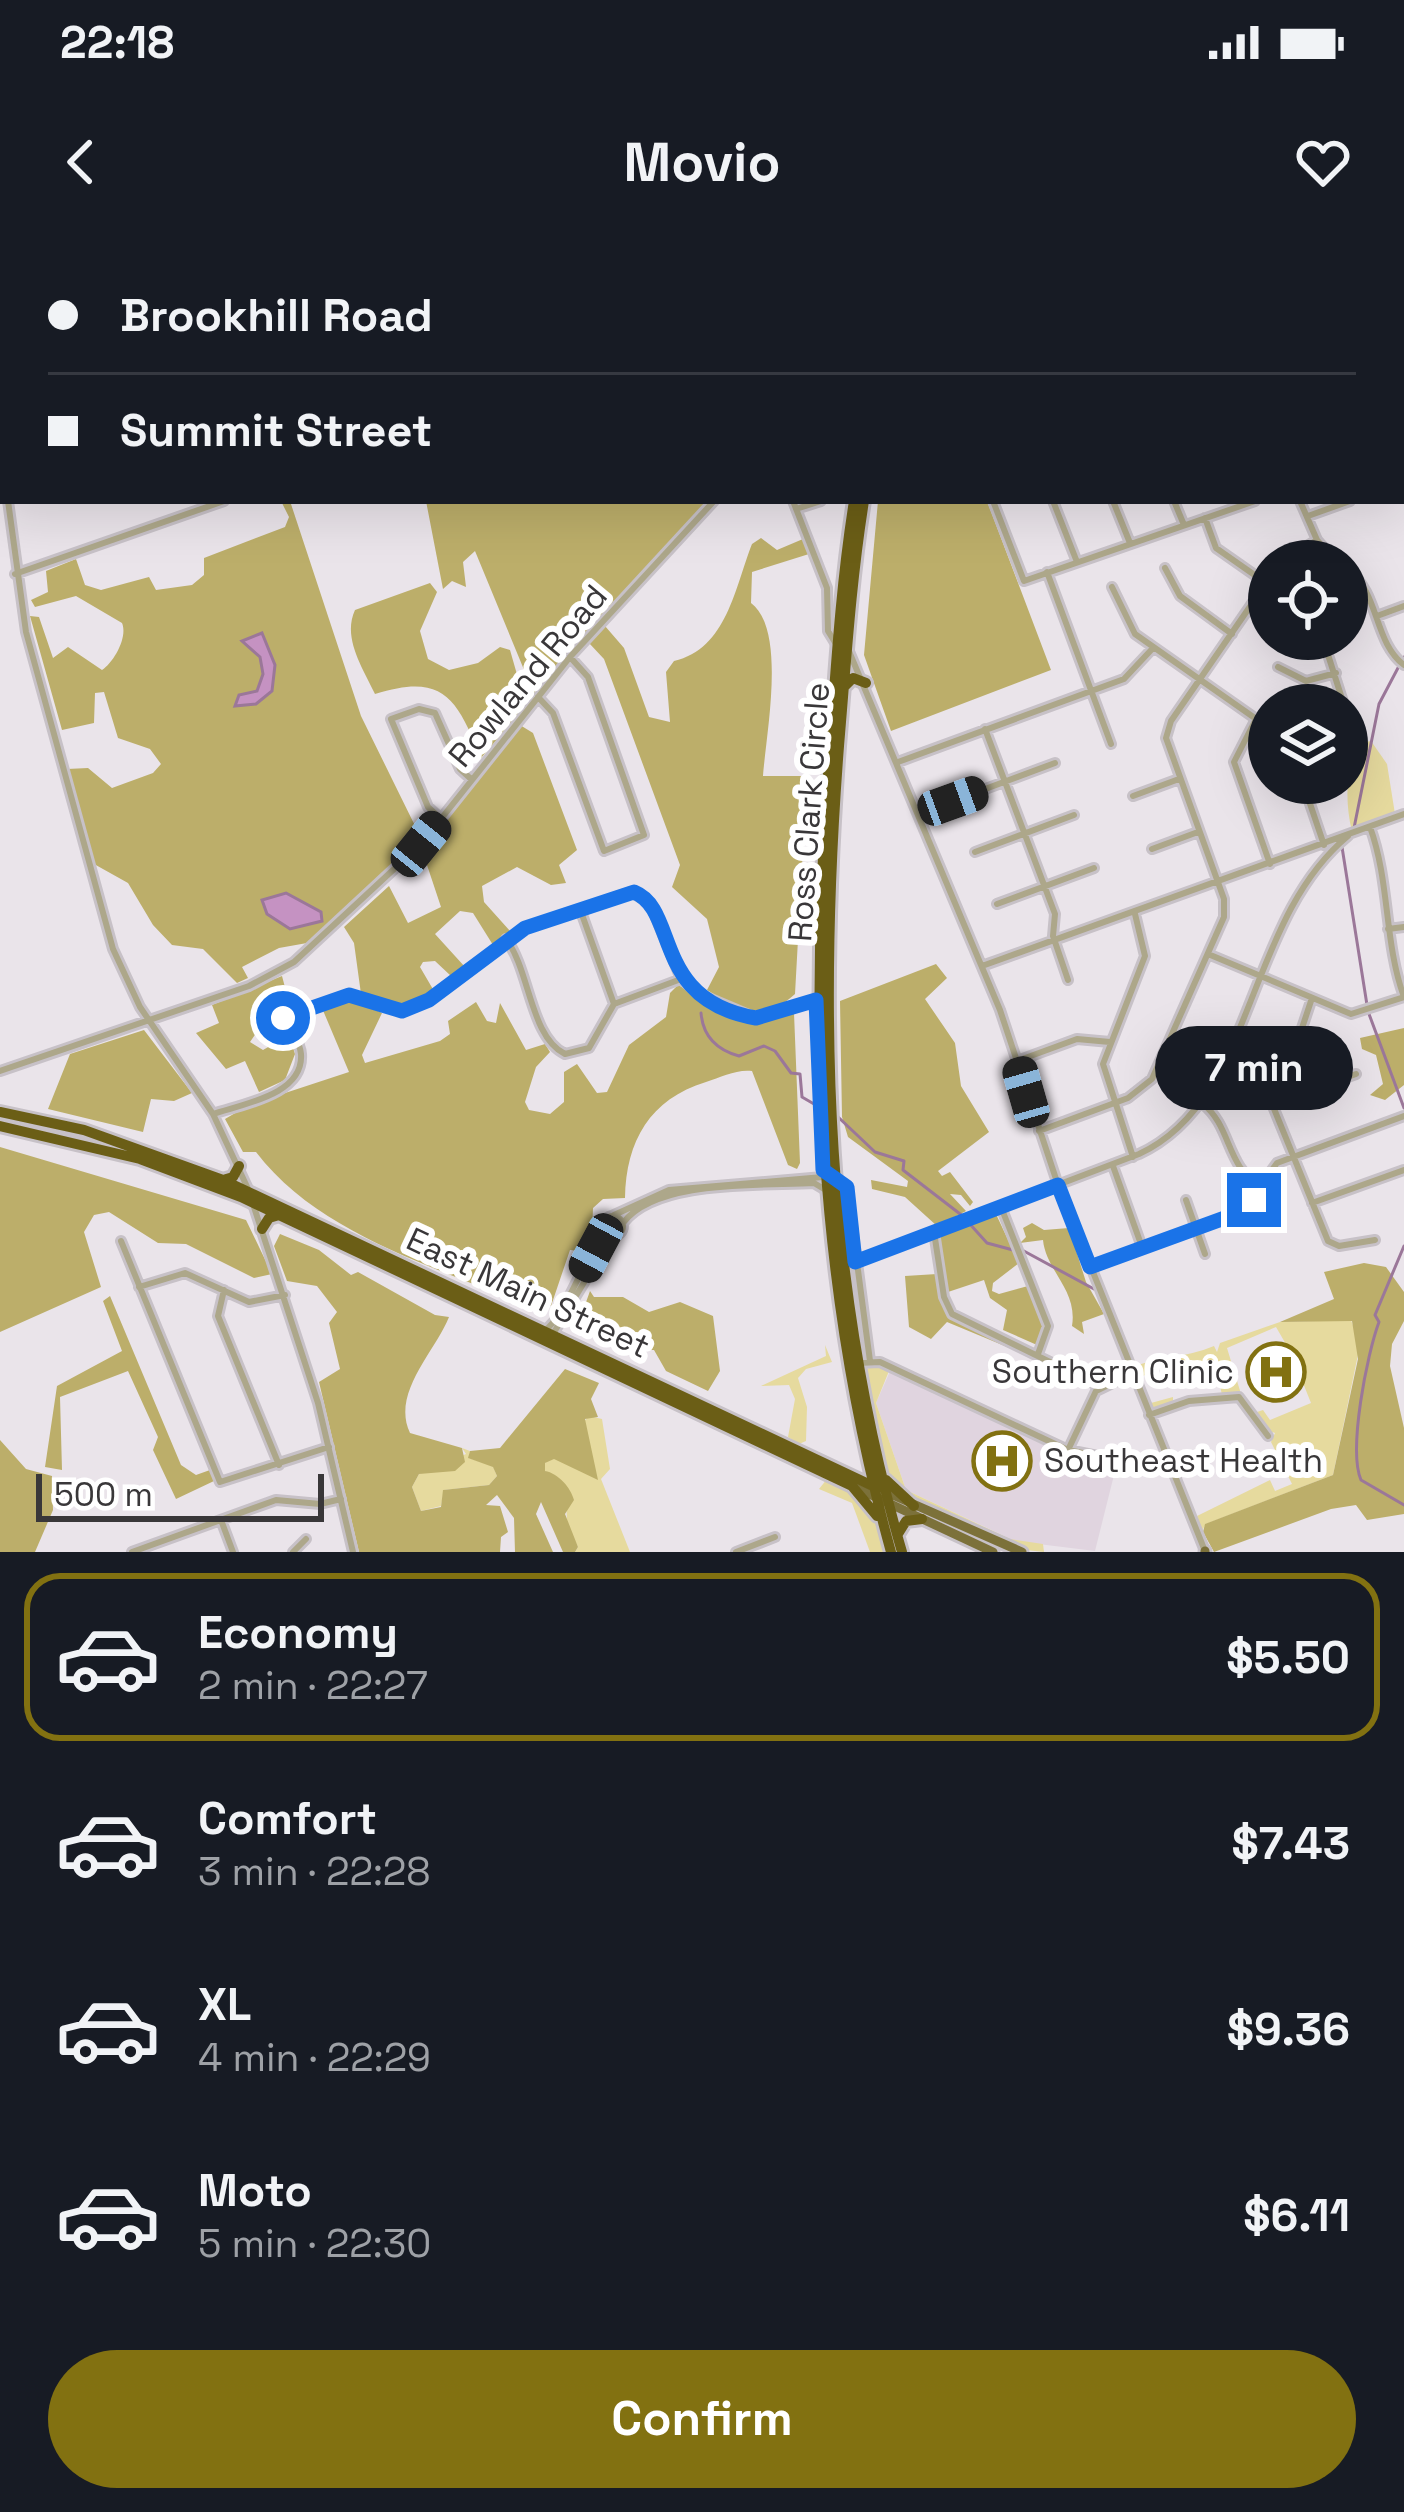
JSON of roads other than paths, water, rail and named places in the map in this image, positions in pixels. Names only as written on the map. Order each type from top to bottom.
[{"type":"highway","name":"Ross Clark Circle","points":[[854,504],[820,1000],[828,1181],[891,1552]]},
{"type":"highway","name":"Ross Clark Circle","points":[[832,773],[844,687],[843,646],[864,504]]},
{"type":"highway","points":[[844,687],[854,678],[866,682]]},
{"type":"highway","name":"East Main Street","points":[[0,1112],[104,1136],[223,1180],[279,1215],[552,1334],[852,1486]]},
{"type":"highway","name":"East Main Street","points":[[0,1126],[140,1159],[251,1197],[846,1472],[881,1495]]},
{"type":"highway","points":[[223,1180],[233,1177],[239,1166]]},
{"type":"highway","points":[[262,1229],[269,1218],[279,1215]]},
{"type":"highway","name":"Ross Clark Circle","points":[[858,1363],[867,1456],[902,1552]]},
{"type":"highway","points":[[846,1472],[860,1469],[867,1456]]},
{"type":"highway","points":[[880,1471],[914,1506]]},
{"type":"highway","points":[[852,1486],[885,1529]]},
{"type":"highway","points":[[897,1537],[903,1522],[922,1519]]},
{"type":"main road","name":"East Main Street","points":[[852,1486],[914,1506],[1022,1552]]},
{"type":"main road","name":"East Main Street","points":[[881,1495],[993,1552]]},
{"type":"main road","points":[[960,1538],[974,1533]]},
{"type":"street","points":[[8,504],[15,574],[107,934],[149,1021],[213,1114],[239,1166],[285,1295],[329,1447],[353,1552]]},
{"type":"street","points":[[15,574],[215,504]]},
{"type":"street","name":"Rowland Road","points":[[0,1071],[249,986],[294,962],[392,875],[570,657],[711,504]]},
{"type":"street","points":[[993,504],[1024,580],[1236,504]]},
{"type":"street","points":[[1054,504],[1077,562]]},
{"type":"street","points":[[1114,504],[1130,543]]},
{"type":"street","points":[[1175,504],[1184,525]]},
{"type":"street","points":[[1301,504],[1317,540]]},
{"type":"street","points":[[1307,516],[1341,504]]},
{"type":"street","points":[[794,505],[825,581],[828,632],[866,682],[982,966],[1058,1185],[1205,1552]]},
{"type":"street","points":[[1205,518],[1216,548],[1248,570]]},
{"type":"street","points":[[1165,568],[1180,596],[1232,634]]},
{"type":"street","points":[[1047,572],[1112,744]]},
{"type":"street","points":[[1112,587],[1129,627],[1248,714]]},
{"type":"street","points":[[1368,594],[1393,656],[1404,665]]},
{"type":"street","points":[[1377,616],[1404,606]]},
{"type":"street","points":[[1039,1131],[1141,1090],[1158,1071],[1225,913],[1167,729],[1248,611]]},
{"type":"street","points":[[898,762],[1132,676],[1153,648]]},
{"type":"street","points":[[538,697],[553,713],[604,851],[644,836],[588,677],[570,657]]},
{"type":"street","points":[[1331,660],[1339,684]]},
{"type":"street","points":[[1278,667],[1306,681],[1336,673]]},
{"type":"street","points":[[441,819],[428,807],[391,718],[419,709],[435,713],[460,769],[472,780]]},
{"type":"street","points":[[985,728],[1055,914],[1055,941],[1068,980]]},
{"type":"street","points":[[1248,735],[1234,762],[1248,802]]},
{"type":"street","points":[[953,801],[1055,763]]},
{"type":"street","points":[[1133,796],[1179,779]]},
{"type":"street","points":[[1249,804],[1270,864]]},
{"type":"street","points":[[1310,804],[1324,845]]},
{"type":"street","points":[[982,966],[1404,814]]},
{"type":"street","points":[[975,852],[1074,815]]},
{"type":"street","points":[[1208,954],[1356,1014],[1404,997],[1370,827]]},
{"type":"street","points":[[1152,849],[1198,832]]},
{"type":"street","points":[[855,1262],[1165,1141],[1202,1104],[1294,895],[1348,836]]},
{"type":"street","points":[[997,904],[1094,868]]},
{"type":"street","points":[[262,1012],[287,1019],[346,995],[394,1012],[424,1003],[506,939],[628,892],[643,896],[681,979],[699,994],[749,1018],[820,1000]]},
{"type":"street","points":[[580,909],[614,1004]]},
{"type":"street","points":[[1133,1156],[1103,1067],[1144,956],[1135,914]]},
{"type":"street","points":[[1388,929],[1404,927]]},
{"type":"street","points":[[506,939],[518,957],[548,1040],[558,1052],[573,1055],[589,1048],[614,1004],[681,979]]},
{"type":"street","points":[[1312,998],[1301,1031],[1320,1087]]},
{"type":"street","points":[[213,1114],[290,1084],[302,1059],[287,1019]]},
{"type":"street","points":[[1017,1061],[1082,1038],[1110,1042]]},
{"type":"street","points":[[1226,1057],[1256,1070],[1332,1244],[1375,1240]]},
{"type":"street","points":[[1272,1104],[1357,1074]]},
{"type":"street","points":[[1202,1104],[1218,1120],[1239,1170],[1261,1186]]},
{"type":"street","points":[[1090,1267],[1245,1210],[1271,1168],[1404,1116]]},
{"type":"street","points":[[1112,1165],[1142,1247]]},
{"type":"street","points":[[1312,1203],[1404,1170]]},
{"type":"street","points":[[552,1334],[612,1236],[621,1232],[637,1208],[670,1194],[828,1181]]},
{"type":"street","points":[[552,1334],[605,1219],[669,1190],[828,1181],[847,1187],[858,1363],[1068,1450],[1172,1471]]},
{"type":"street","points":[[1186,1200],[1205,1254]]},
{"type":"street","points":[[1001,1206],[1048,1326],[1038,1354]]},
{"type":"street","points":[[614,1215],[623,1223]]},
{"type":"street","points":[[603,1229],[612,1236]]},
{"type":"street","points":[[934,1232],[949,1311],[1101,1387]]},
{"type":"street","points":[[121,1241],[223,1483],[329,1447]]},
{"type":"street","points":[[140,1287],[177,1273],[254,1303],[285,1295]]},
{"type":"street","points":[[224,1290],[218,1316],[279,1465]]},
{"type":"street","points":[[1068,1450],[1101,1387],[1132,1372]]},
{"type":"street","points":[[1149,1415],[1243,1397],[1268,1436]]},
{"type":"street","points":[[1154,1426],[1172,1407]]},
{"type":"street","points":[[131,1552],[276,1500],[341,1498]]},
{"type":"street","points":[[221,1520],[233,1552]]},
{"type":"street","points":[[736,1552],[775,1537]]},
{"type":"street","points":[[293,1552],[306,1539]]},
{"type":"waterway","points":[[1354,828],[1379,704],[1399,666]]},
{"type":"waterway","points":[[1342,847],[1367,1005]]},
{"type":"waterway","points":[[701,1013],[708,1036],[724,1050],[739,1056],[764,1046],[775,1051],[791,1073],[800,1074],[802,1097],[814,1104]]},
{"type":"waterway","points":[[1369,1014],[1404,1108]]},
{"type":"waterway","points":[[837,1116],[875,1152],[904,1161],[903,1170],[964,1217]]},
{"type":"waterway","points":[[968,1222],[987,1243],[1013,1250]]},
{"type":"waterway","points":[[1404,1246],[1375,1315],[1379,1322],[1365,1378],[1357,1447],[1361,1480],[1404,1505]]},
{"type":"waterway","points":[[1022,1250],[1094,1289]]},
{"type":"place","name":"Southern Clinic","points":[[1276,1372]]},
{"type":"place","name":"Southeast Health","points":[[1002,1461]]}]
